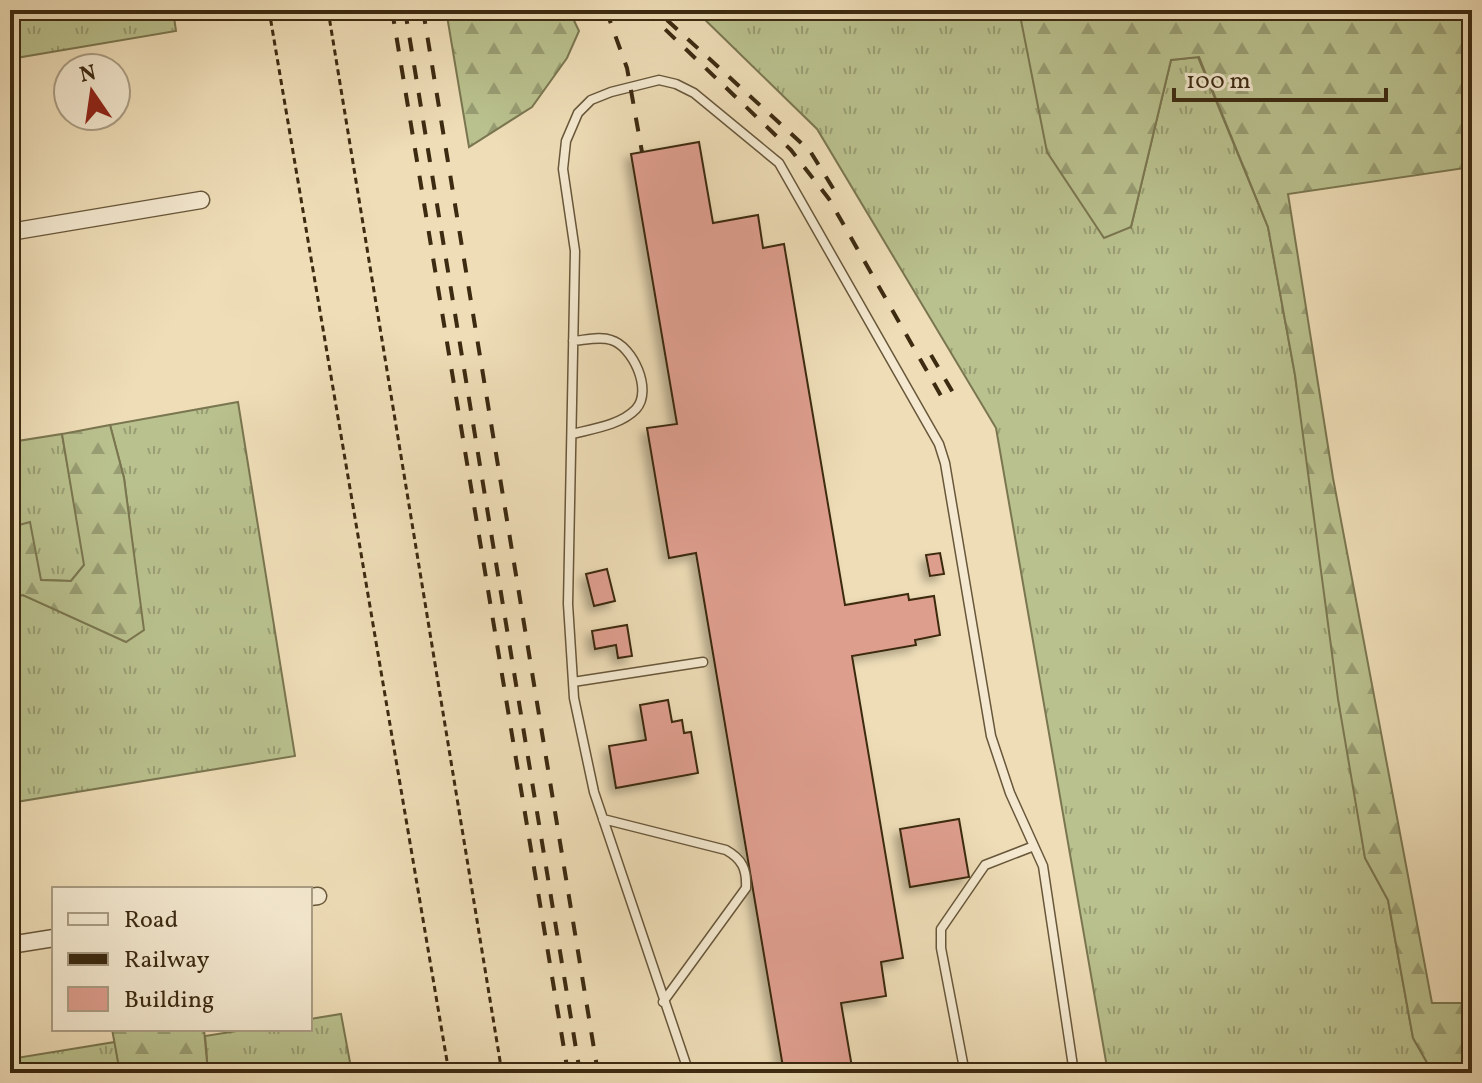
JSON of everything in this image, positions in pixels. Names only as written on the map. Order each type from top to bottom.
[{"type":"street","points":[[10,232],[201,200]]},
{"type":"street","points":[[10,945],[52,938]]},
{"type":"lane","points":[[689,1073],[603,819],[573,682],[568,604],[575,251],[563,169],[566,141],[578,113],[591,100],[659,80],[694,93],[779,163],[939,444],[991,736],[1010,793],[1043,866],[1074,1073]]},
{"type":"lane","points":[[572,434],[618,421],[638,408],[643,393],[632,357],[623,345],[609,339],[573,341]]},
{"type":"lane","points":[[573,682],[703,662]]},
{"type":"lane","points":[[603,819],[726,850],[739,857],[747,874],[746,888],[663,1002]]},
{"type":"lane","points":[[963,1063],[941,948],[941,929],[985,865],[1034,846]]},
{"type":"path","points":[[269,10],[449,1073]]},
{"type":"path","points":[[328,10],[502,1073]]},
{"type":"green space","points":[[10,10],[173,10],[176,31],[10,59]]},
{"type":"green space","points":[[446,10],[569,10],[579,31],[567,58],[532,107],[469,147]]},
{"type":"green space","points":[[695,10],[1019,10],[1026,41],[1131,227],[1171,60],[1198,57],[1268,227],[1295,375],[1365,858],[1388,900],[1413,1038],[1433,1073],[1108,1073],[996,428],[817,129]]},
{"type":"green space","points":[[1019,10],[1472,10],[1472,167],[1288,194],[1333,478],[1432,1003],[1472,1003],[1472,1073],[1433,1073],[1413,1038],[1388,900],[1365,858],[1338,699],[1295,375],[1268,227],[1199,57],[1171,60],[1131,227],[1104,238],[1047,152]]},
{"type":"green space","points":[[238,402],[295,756],[10,803],[10,597],[23,595],[126,641],[143,630],[124,478],[110,425]]},
{"type":"green space","points":[[110,425],[124,478],[144,630],[126,642],[23,595],[10,597],[10,567],[18,565],[19,525],[30,522],[41,580],[71,581],[84,565],[62,434]]},
{"type":"green space","points":[[62,434],[85,564],[71,581],[41,580],[19,525],[18,565],[10,567],[10,438],[11,442]]},
{"type":"green space","points":[[341,1014],[352,1073],[208,1073],[205,1036],[236,1031],[312,1031],[312,1019]]},
{"type":"green space","points":[[112,1031],[204,1031],[208,1073],[120,1073]]},
{"type":"green space","points":[[115,1042],[120,1073],[10,1073],[10,1059]]},
{"type":"building","points":[[699,142],[713,223],[758,215],[763,248],[784,244],[845,605],[908,594],[909,600],[934,596],[940,635],[915,640],[916,645],[852,656],[903,958],[881,962],[886,996],[841,1003],[853,1073],[784,1073],[696,553],[669,558],[647,428],[677,424],[631,154]]},
{"type":"building","points":[[940,553],[944,574],[930,576],[926,555]]},
{"type":"building","points":[[607,569],[615,601],[594,606],[586,574]]},
{"type":"building","points":[[627,625],[632,656],[618,658],[616,645],[595,649],[592,631]]},
{"type":"building","points":[[668,700],[672,722],[682,720],[684,733],[691,732],[698,773],[616,788],[609,746],[646,740],[640,705]]},
{"type":"building","points":[[959,819],[969,877],[910,887],[900,829]]},
{"type":"railway","points":[[392,10],[568,1073]]},
{"type":"railway","points":[[405,10],[580,1073]]},
{"type":"railway","points":[[423,10],[598,1073]]},
{"type":"railway","points":[[606,10],[627,68],[642,152]]},
{"type":"railway","points":[[645,10],[791,150],[829,199],[944,401]]},
{"type":"railway","points":[[667,20],[810,151],[836,193]]},
{"type":"railway","points":[[931,355],[955,396]]}]
